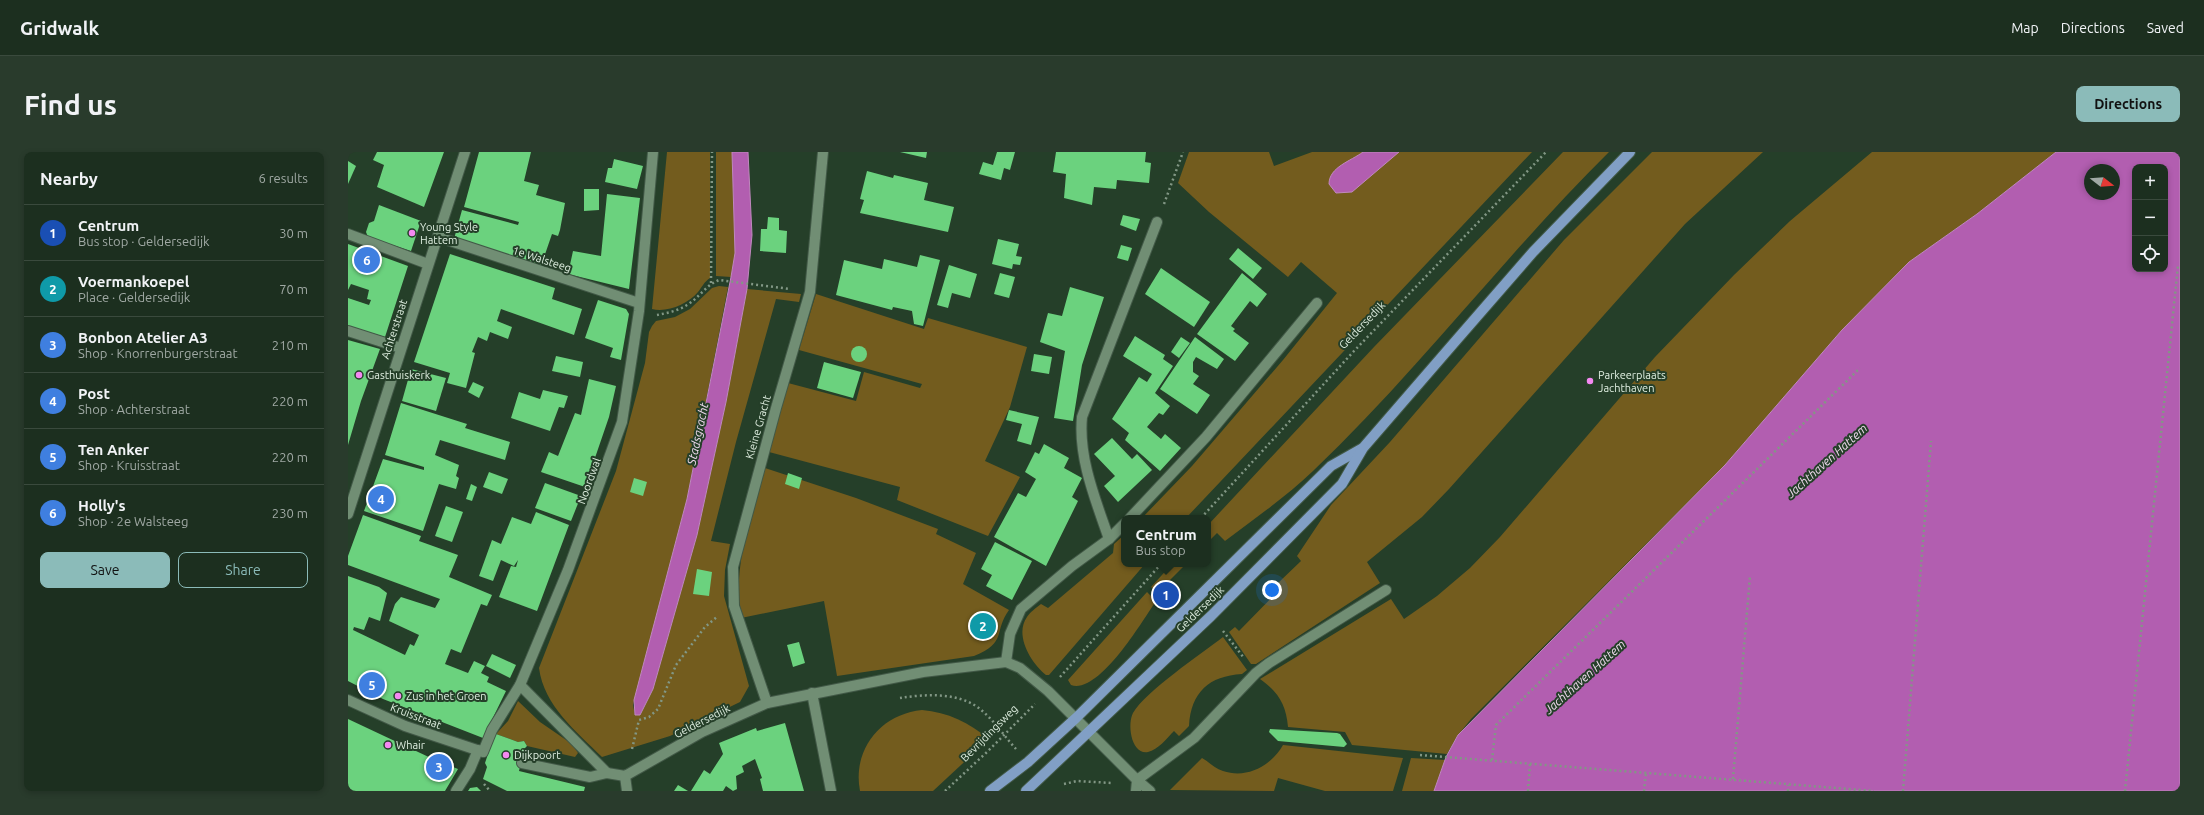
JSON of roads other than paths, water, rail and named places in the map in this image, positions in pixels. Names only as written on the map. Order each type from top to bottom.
[{"type":"main road","name":"Geldersedijk","points":[[1089,731],[1211,616],[1342,484],[1363,448],[1533,252],[1630,152]]},
{"type":"main road","name":"Geldersedijk","points":[[1076,718],[1331,466],[1363,448]]},
{"type":"main road","points":[[990,791],[1028,762],[1076,718]]},
{"type":"main road","points":[[1026,791],[1089,731]]},
{"type":"street","name":"Achterstraat","points":[[348,514],[465,152]]},
{"type":"street","name":"Noordwal","points":[[456,791],[520,685],[568,570],[622,422],[629,383],[639,307],[653,152]]},
{"type":"street","name":"Kleine Gracht","points":[[767,703],[734,606],[733,567],[738,543],[810,292],[822,152]]},
{"type":"street","points":[[1109,540],[1083,448],[1081,431],[1082,417],[1157,222]]},
{"type":"street","points":[[348,234],[428,264]]},
{"type":"street","name":"1e Walsteeg","points":[[438,237],[639,307]]},
{"type":"street","points":[[1133,515],[1206,437],[1317,303]]},
{"type":"street","points":[[348,331],[401,348]]},
{"type":"street","points":[[1121,527],[1109,540],[1072,566],[1021,609],[1010,634],[1006,662],[1020,668],[1048,690],[1137,780],[1150,791]]},
{"type":"street","points":[[1136,791],[1137,780],[1194,738],[1256,673],[1386,590]]},
{"type":"street","name":"Geldersedijk","points":[[625,776],[702,732],[767,703],[923,672],[1006,662]]},
{"type":"street","points":[[520,685],[607,773]]},
{"type":"street","points":[[812,693],[831,791]]},
{"type":"street","name":"Kruisstraat","points":[[348,700],[405,726],[480,751]]},
{"type":"street","points":[[522,763],[590,777],[607,773],[625,776],[627,791]]},
{"type":"water","points":[[732,152],[748,152],[752,235],[747,289],[726,402],[697,535],[653,689],[640,715],[635,715],[634,700],[687,499],[731,277],[735,253]]},
{"type":"water","points":[[1363,152],[1399,152],[1352,192],[1336,193],[1329,184],[1333,173],[1342,165]]},
{"type":"water","name":"Jachthaven Hattem","points":[[2056,152],[2180,152],[2180,791],[1434,791],[1446,757],[1458,735],[1725,465],[1842,330],[1909,262],[1977,214]]},
{"type":"place","name":"Young Style Hattem","points":[[412,233]]},
{"type":"place","name":"Holly's","points":[[367,260]]},
{"type":"place","name":"Gasthuiskerk","points":[[359,375]]},
{"type":"place","name":"Parkeerplaats Jachthaven","points":[[1590,381]]},
{"type":"place","name":"Post","points":[[381,499]]},
{"type":"place","name":"Centrum","points":[[1166,595]]},
{"type":"place","name":"Voermankoepel","points":[[983,626]]},
{"type":"place","name":"Ten Anker","points":[[372,685]]},
{"type":"place","name":"Zus in het Groen","points":[[398,696]]},
{"type":"place","name":"Whair","points":[[388,745]]},
{"type":"place","name":"Dijkpoort","points":[[506,755]]},
{"type":"place","name":"Bonbon Atelier A3","points":[[439,767]]},
{"type":"water label","name":"Stadsgracht","points":[[698,434]]}]
